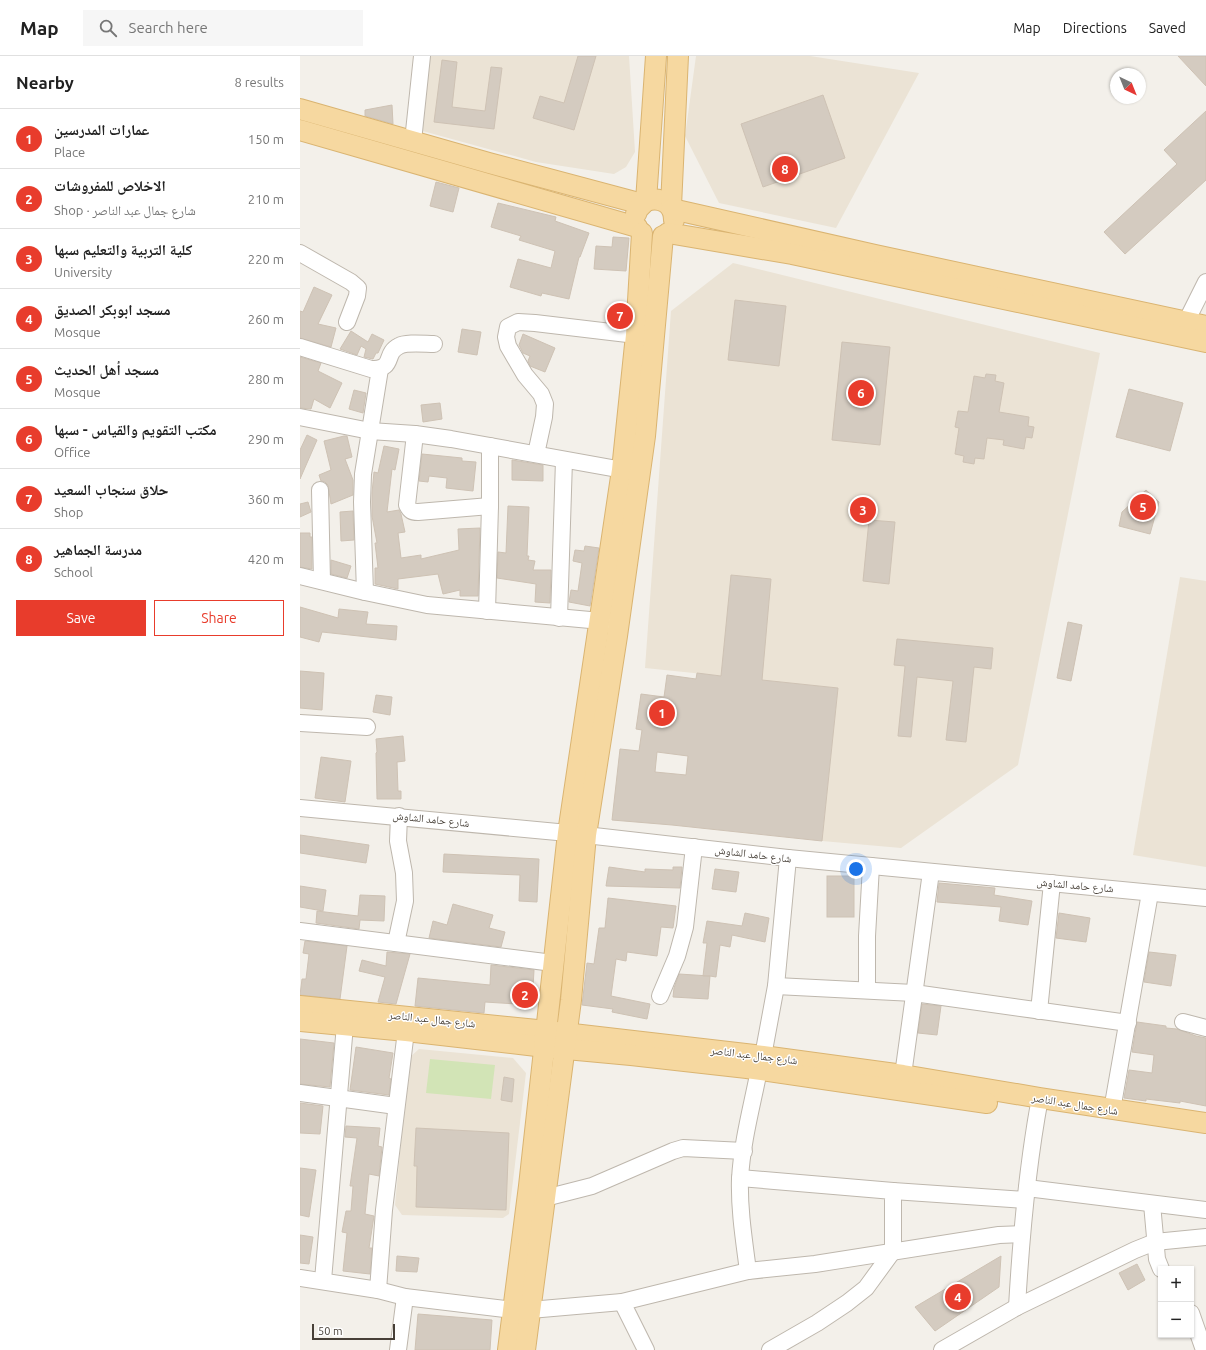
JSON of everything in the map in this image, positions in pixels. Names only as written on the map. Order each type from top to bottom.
[{"type":"main road","points":[[644,202],[656,56]]},
{"type":"main road","points":[[631,472],[645,436],[665,234],[672,227],[674,221],[674,215],[671,207],[678,56]]},
{"type":"main road","points":[[300,109],[548,180],[644,202]]},
{"type":"main road","points":[[300,134],[640,230],[652,238],[665,234],[800,256],[1206,342]]},
{"type":"main road","points":[[525,1350],[522,1310],[529,1186],[553,963],[577,834],[610,622],[631,472],[640,230],[636,221],[638,209],[644,202],[652,199],[659,199],[666,202],[671,207],[875,255],[1206,326]]},
{"type":"main road","points":[[508,1350],[522,1310],[545,1198],[566,1041],[577,834]]},
{"type":"main road","name":"شارع جمال عبد الناصر","points":[[300,1006],[546,1039],[761,1063],[903,1075],[1039,1105],[1206,1137]]},
{"type":"main road","name":"شارع جمال عبد الناصر","points":[[300,1021],[406,1031],[546,1039]]},
{"type":"main road","name":"شارع جمال عبد الناصر","points":[[761,1063],[1039,1105],[1112,1110],[1206,1123]]},
{"type":"street","points":[[413,142],[422,56]]},
{"type":"street","points":[[300,253],[351,282],[358,288],[357,296],[347,322]]},
{"type":"street","points":[[1186,322],[1206,282]]},
{"type":"street","points":[[536,454],[544,417],[545,404],[541,394],[525,375],[508,346],[506,338],[508,327],[518,322],[636,334]]},
{"type":"street","points":[[300,347],[371,369],[380,369],[386,366],[393,350],[402,344],[434,344]]},
{"type":"street","points":[[365,592],[362,495],[363,474],[380,369]]},
{"type":"street","points":[[300,417],[370,431],[415,434],[490,446],[631,472]]},
{"type":"street","points":[[415,434],[407,505],[412,512],[490,506]]},
{"type":"street","points":[[487,611],[490,446]]},
{"type":"street","points":[[559,618],[564,460]]},
{"type":"street","points":[[320,490],[322,581]]},
{"type":"street","points":[[300,576],[427,605],[610,622]]},
{"type":"street","points":[[300,723],[367,727]]},
{"type":"street","name":"شارع حامد الشاوش","points":[[300,808],[399,816],[577,834],[788,858],[1206,898]]},
{"type":"street","points":[[396,943],[405,901],[404,873],[398,840],[399,816]]},
{"type":"street","points":[[660,996],[677,956],[686,927],[694,847]]},
{"type":"street","points":[[748,1271],[740,1201],[740,1178],[747,1132],[776,986],[788,858]]},
{"type":"street","points":[[868,990],[867,936],[871,866]]},
{"type":"street","points":[[903,1075],[931,872]]},
{"type":"street","points":[[1039,1011],[1052,883]]},
{"type":"street","points":[[1112,1110],[1150,893]]},
{"type":"street","points":[[300,931],[553,963]]},
{"type":"street","points":[[776,986],[914,993],[1128,1023]]},
{"type":"street","points":[[1183,1022],[1206,1028]]},
{"type":"street","points":[[323,1280],[345,1025]]},
{"type":"street","points":[[378,1290],[384,1210],[406,1031]]},
{"type":"street","points":[[300,1093],[396,1106]]},
{"type":"street","points":[[1017,1307],[1021,1234],[1039,1105]]},
{"type":"street","points":[[545,1198],[592,1186],[683,1148],[744,1151]]},
{"type":"street","points":[[740,1178],[892,1191],[1026,1194],[1206,1210]]},
{"type":"street","points":[[770,1350],[818,1323],[866,1288],[893,1251],[892,1191]]},
{"type":"street","points":[[1152,1204],[1157,1259],[1160,1266]]},
{"type":"street","points":[[300,1278],[323,1280],[378,1290],[405,1297],[522,1310],[622,1302],[748,1271],[815,1264],[999,1235],[1021,1234]]},
{"type":"street","points":[[942,1350],[961,1346],[1017,1307],[1135,1250],[1155,1242],[1206,1237]]},
{"type":"street","points":[[398,1350],[405,1297]]},
{"type":"street","points":[[622,1302],[646,1350]]},
{"type":"street","points":[[1194,1322],[1204,1350]]},
{"type":"shaded area","points":[[427,56],[629,56],[635,152],[626,167],[614,174],[536,162],[419,130]]},
{"type":"shaded area","points":[[696,56],[810,56],[919,73],[836,228],[719,203],[685,136]]},
{"type":"shaded area","points":[[733,263],[1100,353],[1018,765],[901,848],[822,841],[838,688],[645,668],[671,311]]},
{"type":"shaded area","points":[[1180,577],[1206,581],[1206,867],[1133,855]]},
{"type":"shaded area","points":[[419,1049],[513,1058],[526,1073],[509,1214],[503,1218],[402,1215],[395,1205],[409,1058]]},
{"type":"green space","points":[[430,1059],[495,1065],[491,1099],[426,1093]]},
{"type":"building","points":[[578,56],[596,56],[574,130],[533,118],[540,96],[564,103]]},
{"type":"building","points":[[1178,56],[1206,56],[1206,86]]},
{"type":"building","points":[[442,60],[457,62],[452,107],[485,111],[491,67],[502,68],[494,129],[434,122]]},
{"type":"building","points":[[823,95],[845,158],[763,187],[741,124]]},
{"type":"building","points":[[392,105],[393,124],[365,116],[365,110]]},
{"type":"building","points":[[1206,111],[1206,180],[1125,254],[1104,232],[1177,164],[1164,150]]},
{"type":"building","points":[[436,182],[459,188],[453,212],[430,206]]},
{"type":"building","points":[[498,203],[556,217],[555,221],[589,233],[579,257],[569,299],[542,293],[541,296],[510,287],[518,259],[551,268],[555,251],[519,240],[521,236],[491,227]]},
{"type":"building","points":[[613,237],[629,238],[626,271],[594,269],[596,246],[612,247]]},
{"type":"building","points":[[314,287],[332,295],[318,324],[336,328],[331,347],[300,338],[300,311],[303,312]]},
{"type":"building","points":[[735,300],[786,306],[779,366],[728,360]]},
{"type":"building","points":[[462,329],[481,332],[477,355],[458,352]]},
{"type":"building","points":[[351,331],[368,342],[372,334],[384,340],[378,353],[376,353],[373,359],[364,357],[366,349],[361,346],[357,355],[340,349]]},
{"type":"building","points":[[523,334],[555,348],[545,372],[530,366],[528,361],[530,356],[523,353],[519,345]]},
{"type":"building","points":[[842,342],[890,347],[880,445],[832,440]]},
{"type":"building","points":[[300,357],[321,363],[318,371],[342,383],[330,408],[314,399],[311,409],[300,408]]},
{"type":"building","points":[[986,374],[996,375],[995,381],[1004,383],[999,412],[1029,417],[1028,426],[1034,427],[1032,438],[1026,437],[1024,449],[1003,445],[1004,440],[987,438],[984,459],[975,458],[974,464],[963,462],[964,456],[955,454],[959,428],[955,427],[958,411],[968,412],[974,376],[985,378]]},
{"type":"building","points":[[1129,389],[1183,403],[1170,451],[1116,437]]},
{"type":"building","points":[[354,390],[366,393],[363,413],[349,409]]},
{"type":"building","points":[[440,403],[442,419],[423,422],[421,405]]},
{"type":"building","points":[[307,435],[317,440],[300,479],[300,450]]},
{"type":"building","points":[[347,436],[352,457],[345,459],[353,480],[353,495],[331,504],[328,485],[321,481],[319,475],[331,470],[324,441]]},
{"type":"building","points":[[384,446],[399,449],[395,470],[392,469],[387,512],[399,510],[401,514],[405,532],[398,533],[401,558],[421,555],[421,559],[459,550],[458,529],[480,528],[478,596],[460,596],[460,590],[443,594],[438,574],[398,579],[398,589],[375,584],[375,568],[378,568],[375,543],[377,543],[372,516],[372,493],[374,472],[378,473]]},
{"type":"building","points":[[422,454],[462,458],[462,461],[476,462],[473,491],[446,488],[447,478],[429,476],[428,482],[419,481]]},
{"type":"building","points":[[512,460],[543,465],[543,481],[512,480]]},
{"type":"building","points":[[1146,490],[1159,502],[1150,534],[1119,526],[1122,512]]},
{"type":"building","points":[[308,502],[311,512],[300,517],[300,504]]},
{"type":"building","points":[[508,506],[529,507],[527,556],[529,556],[528,560],[535,561],[533,570],[551,570],[550,603],[535,602],[536,584],[497,578],[498,552],[506,553]]},
{"type":"building","points":[[353,511],[354,540],[341,541],[340,512]]},
{"type":"building","points":[[869,520],[895,522],[889,584],[863,581]]},
{"type":"building","points":[[300,533],[310,533],[310,537],[312,537],[312,569],[300,567]]},
{"type":"building","points":[[585,546],[599,548],[590,606],[569,602],[571,590],[578,591],[582,563],[573,561],[575,550],[584,551]]},
{"type":"building","points":[[331,560],[351,566],[347,578],[331,574]]},
{"type":"building","points":[[731,575],[771,579],[762,680],[838,688],[822,841],[612,820],[620,749],[639,751],[642,730],[636,729],[641,694],[664,697],[667,675],[696,679],[697,673],[721,676]],"holes":[[[657,752],[688,756],[686,775],[655,772]]]},
{"type":"building","points":[[300,607],[338,618],[339,609],[368,612],[366,624],[397,626],[396,640],[322,632],[319,642],[300,637]]},
{"type":"building","points":[[1068,622],[1082,625],[1071,681],[1057,678]]},
{"type":"building","points":[[897,639],[993,648],[991,669],[974,667],[966,742],[946,740],[953,681],[917,677],[911,737],[898,736],[905,666],[894,665]]},
{"type":"building","points":[[300,671],[324,673],[322,710],[300,708]]},
{"type":"building","points":[[376,695],[392,697],[390,715],[373,712]]},
{"type":"building","points":[[403,736],[405,761],[397,762],[398,791],[401,791],[401,799],[377,799],[376,739]]},
{"type":"building","points":[[321,757],[351,761],[345,802],[315,798]]},
{"type":"building","points":[[300,835],[369,845],[366,863],[300,853]]},
{"type":"building","points":[[444,854],[539,859],[537,902],[519,901],[520,875],[443,872]]},
{"type":"building","points":[[609,867],[645,872],[645,869],[673,870],[673,867],[682,867],[680,888],[606,886]]},
{"type":"building","points":[[715,869],[739,872],[736,892],[712,889]]},
{"type":"building","points":[[827,876],[854,876],[854,917],[827,917]]},
{"type":"building","points":[[939,883],[995,888],[994,895],[1032,901],[1028,925],[999,921],[1001,907],[937,902]]},
{"type":"building","points":[[300,886],[326,890],[323,911],[300,907]]},
{"type":"building","points":[[360,895],[385,896],[384,921],[360,920],[359,929],[316,923],[317,911],[358,916]]},
{"type":"building","points":[[608,898],[676,906],[673,928],[661,927],[657,956],[627,952],[626,961],[616,959],[611,996],[650,1004],[647,1019],[612,1012],[613,1009],[582,1005],[587,963],[594,964],[599,928],[605,928]]},
{"type":"building","points":[[453,904],[493,915],[489,928],[505,932],[501,947],[429,938],[433,921],[447,925]]},
{"type":"building","points":[[745,913],[769,918],[765,942],[732,935],[730,947],[720,945],[716,977],[710,976],[708,999],[673,997],[674,988],[679,974],[703,976],[707,943],[703,943],[707,921],[742,926]]},
{"type":"building","points":[[1059,913],[1090,918],[1086,942],[1056,938]]},
{"type":"building","points":[[305,941],[347,946],[340,999],[300,995],[302,979],[306,979],[309,954],[303,953]]},
{"type":"building","points":[[387,952],[410,954],[396,1004],[378,1002],[385,977],[359,971],[362,960],[386,966]]},
{"type":"building","points":[[1149,952],[1176,955],[1171,986],[1144,982]]},
{"type":"building","points":[[491,965],[534,970],[532,1005],[485,1002],[484,1013],[415,1006],[418,978],[490,985]]},
{"type":"building","points":[[922,1004],[941,1006],[937,1035],[918,1033]]},
{"type":"building","points":[[1137,1022],[1166,1026],[1166,1028],[1177,1029],[1206,1038],[1206,1106],[1180,1101],[1180,1103],[1124,1098],[1129,1070],[1152,1073],[1154,1055],[1132,1052]]},
{"type":"building","points":[[300,1039],[334,1043],[330,1087],[300,1084]]},
{"type":"building","points":[[356,1047],[393,1053],[389,1078],[391,1079],[389,1095],[350,1090]]},
{"type":"building","points":[[504,1077],[514,1079],[512,1102],[501,1100]]},
{"type":"building","points":[[300,1103],[323,1106],[320,1134],[300,1133]]},
{"type":"building","points":[[346,1126],[380,1128],[378,1146],[382,1147],[379,1176],[369,1174],[365,1214],[374,1216],[369,1248],[372,1248],[370,1274],[343,1271],[347,1233],[342,1232],[346,1211],[351,1211],[353,1186],[350,1186],[357,1138],[345,1137]]},
{"type":"building","points":[[416,1128],[509,1133],[506,1210],[416,1207],[417,1166],[414,1166]]},
{"type":"building","points":[[300,1168],[316,1170],[309,1217],[300,1215]]},
{"type":"building","points":[[300,1235],[313,1237],[309,1264],[300,1263]]},
{"type":"building","points":[[397,1256],[419,1258],[417,1272],[396,1271]]},
{"type":"building","points":[[1001,1256],[999,1287],[935,1331],[915,1307]]},
{"type":"building","points":[[1137,1264],[1145,1280],[1128,1290],[1119,1273]]},
{"type":"building","points":[[418,1314],[492,1320],[490,1350],[415,1350]]},
{"type":"place","name":"مدرسة الجماهير","points":[[785,169]]},
{"type":"place","name":"حلاق سنجاب السعيد","points":[[620,316]]},
{"type":"place","name":"مكتب التقويم والقياس - سبها","points":[[861,393]]},
{"type":"place","name":"مسجد أهل الحديث","points":[[1143,507]]},
{"type":"place","name":"كلية التربية والتعليم سبها","points":[[863,510]]},
{"type":"place","name":"عمارات المدرسين","points":[[662,713]]},
{"type":"place","name":"الاخلاص للمفروشات","points":[[525,995]]},
{"type":"place","name":"مسجد ابوبكر الصديق","points":[[958,1297]]}]
